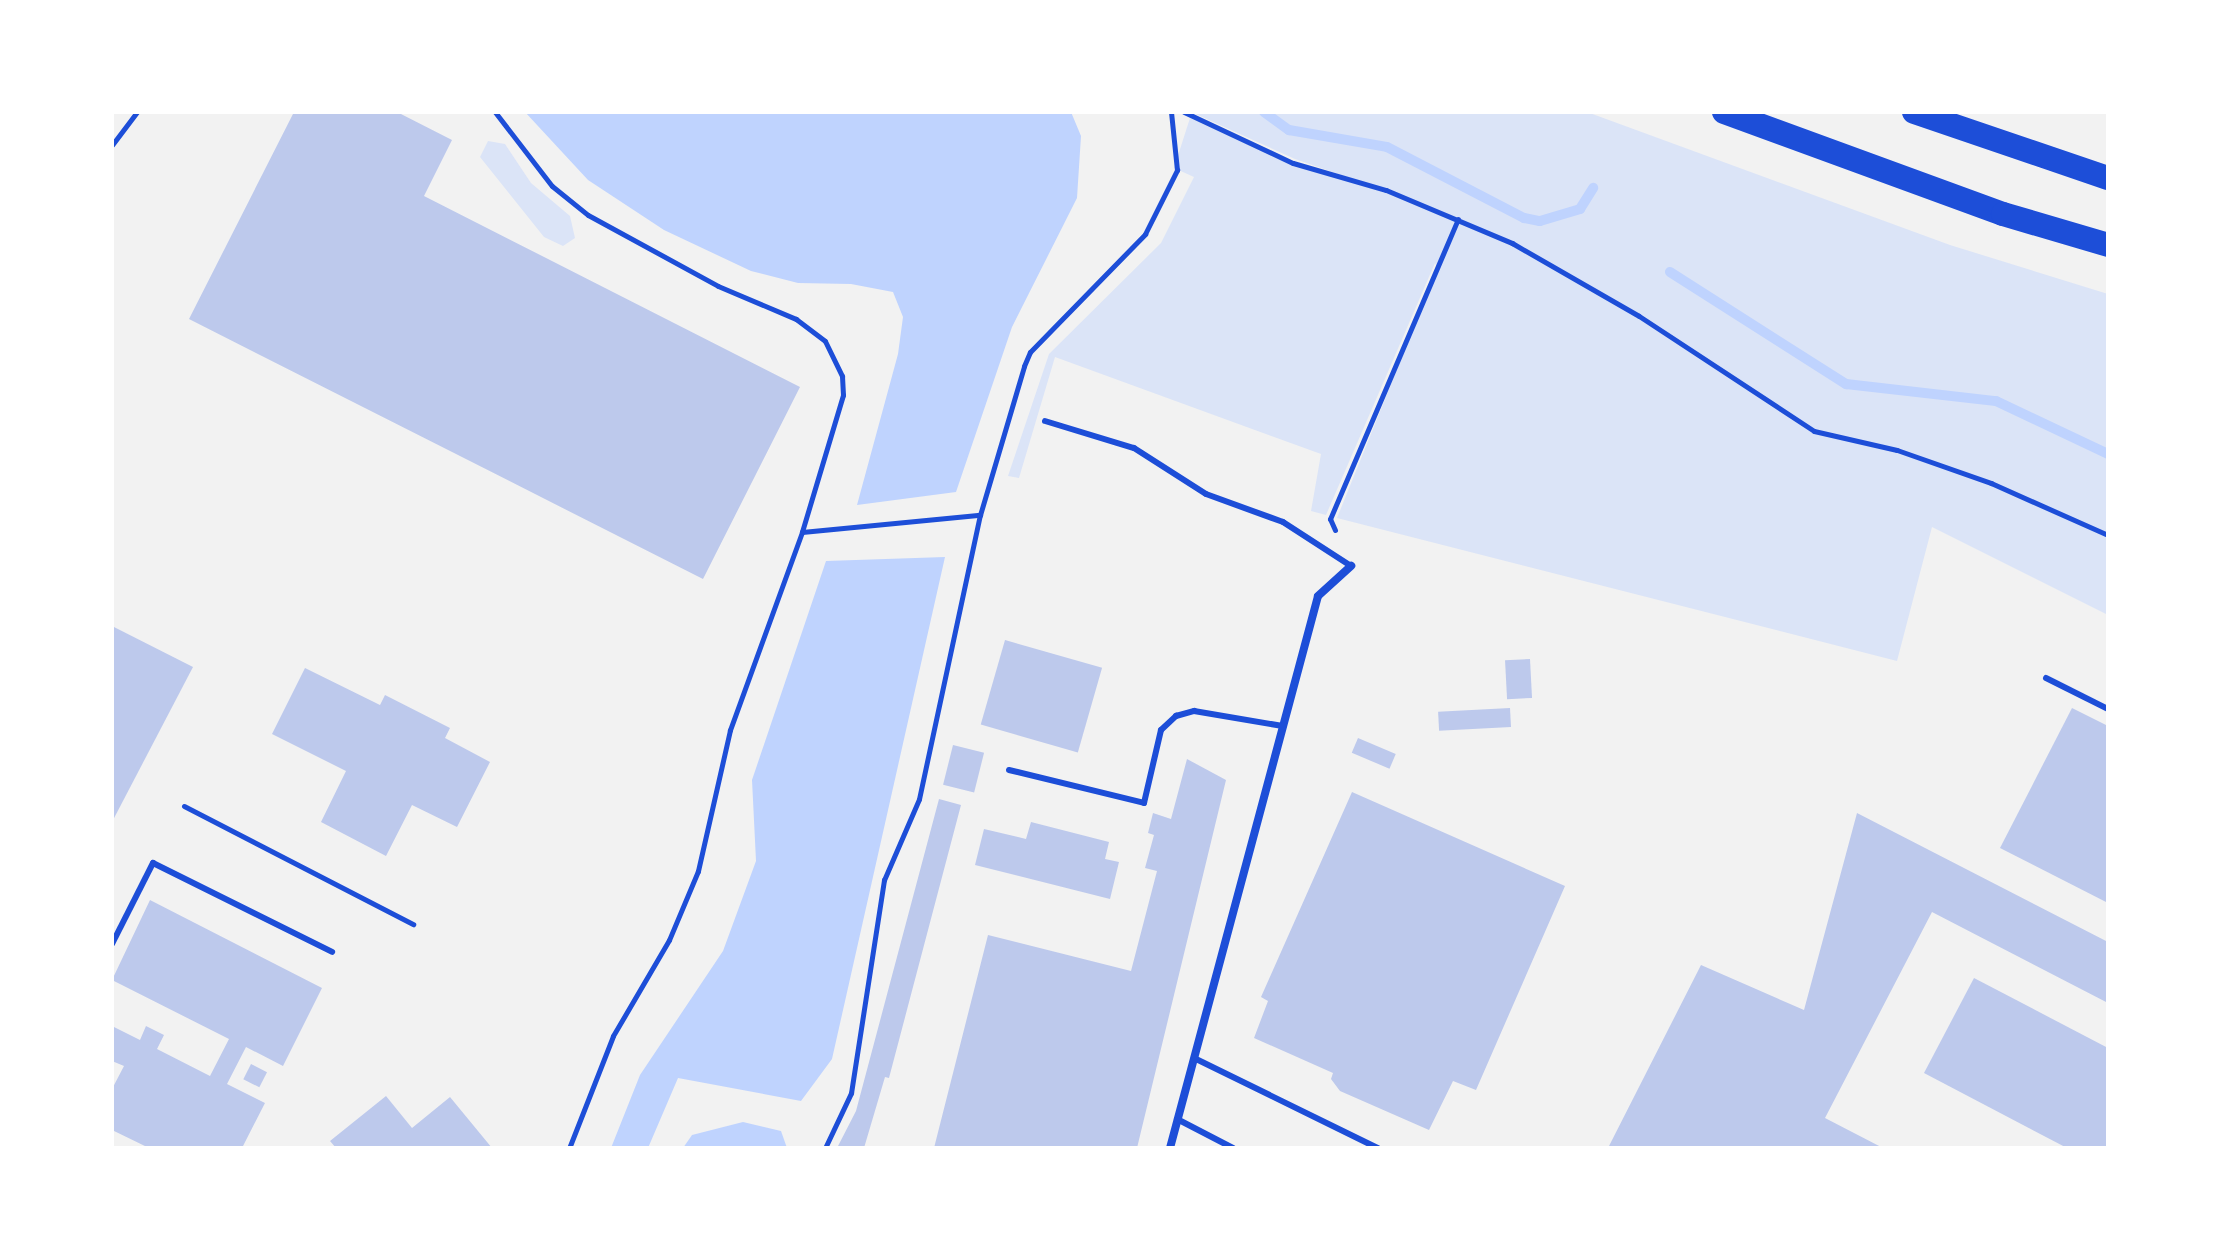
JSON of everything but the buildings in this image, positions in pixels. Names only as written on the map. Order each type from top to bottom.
[{"type":"highway","points":[[1724,112],[2003,214],[2108,245]]},
{"type":"highway","points":[[1914,112],[2108,178]]},
{"type":"street","points":[[1170,1148],[1318,596],[1351,566]]},
{"type":"lane","points":[[1045,421],[1134,448],[1206,494],[1283,522],[1351,566]]},
{"type":"lane","points":[[2046,678],[2108,709]]},
{"type":"lane","points":[[1009,770],[1144,803],[1161,730],[1176,716],[1194,711],[1283,726]]},
{"type":"lane","points":[[112,944],[153,863],[332,952]]},
{"type":"lane","points":[[1194,1058],[1378,1148]]},
{"type":"lane","points":[[1177,1119],[1233,1148]]},
{"type":"path","points":[[112,145],[137,112]]},
{"type":"path","points":[[495,112],[552,186],[588,215],[704,279],[796,319],[825,341],[842,376],[843,395],[802,532],[750,665],[698,871],[669,940],[613,1036],[569,1148]]},
{"type":"path","points":[[825,1148],[851,1093],[884,880],[919,799],[980,515],[1030,352],[1145,234],[1177,170],[1171,112]]},
{"type":"path","points":[[1184,112],[1293,163],[1386,190],[1458,219],[1639,316],[1814,431],[1897,450],[1991,483],[2108,535]]},
{"type":"path","points":[[1351,566],[1330,519],[1458,219]]},
{"type":"path","points":[[802,532],[980,515]]},
{"type":"path","points":[[184,806],[413,924]]},
{"type":"shaded area","points":[[1191,112],[1587,112],[1950,245],[2108,294],[2108,615],[1932,527],[1897,661],[1337,518],[1438,268],[1435,263],[1326,515],[1311,511],[1321,454],[1055,357],[1019,478],[1008,476],[1049,354],[1161,243],[1194,177],[1174,168],[1190,118],[1293,165],[1390,192],[1295,159]]},
{"type":"shaded area","points":[[488,141],[505,144],[531,183],[570,216],[575,238],[563,246],[544,237],[480,157]]},
{"type":"water","points":[[525,112],[1071,112],[1081,136],[1077,198],[1012,327],[956,492],[857,505],[898,354],[903,317],[893,292],[851,284],[798,283],[751,271],[664,230],[588,180]]},
{"type":"water","points":[[945,557],[832,1059],[801,1101],[678,1078],[648,1148],[611,1148],[640,1075],[723,951],[756,861],[752,780],[826,561]]},
{"type":"water","points":[[743,1122],[781,1131],[787,1148],[683,1148],[692,1135]]},
{"type":"waterway","points":[[1264,112],[1289,130],[1387,147],[1524,218],[1540,221],[1580,209],[1593,188]]},
{"type":"waterway","points":[[1670,272],[1846,384],[1996,401],[2108,454]]}]
